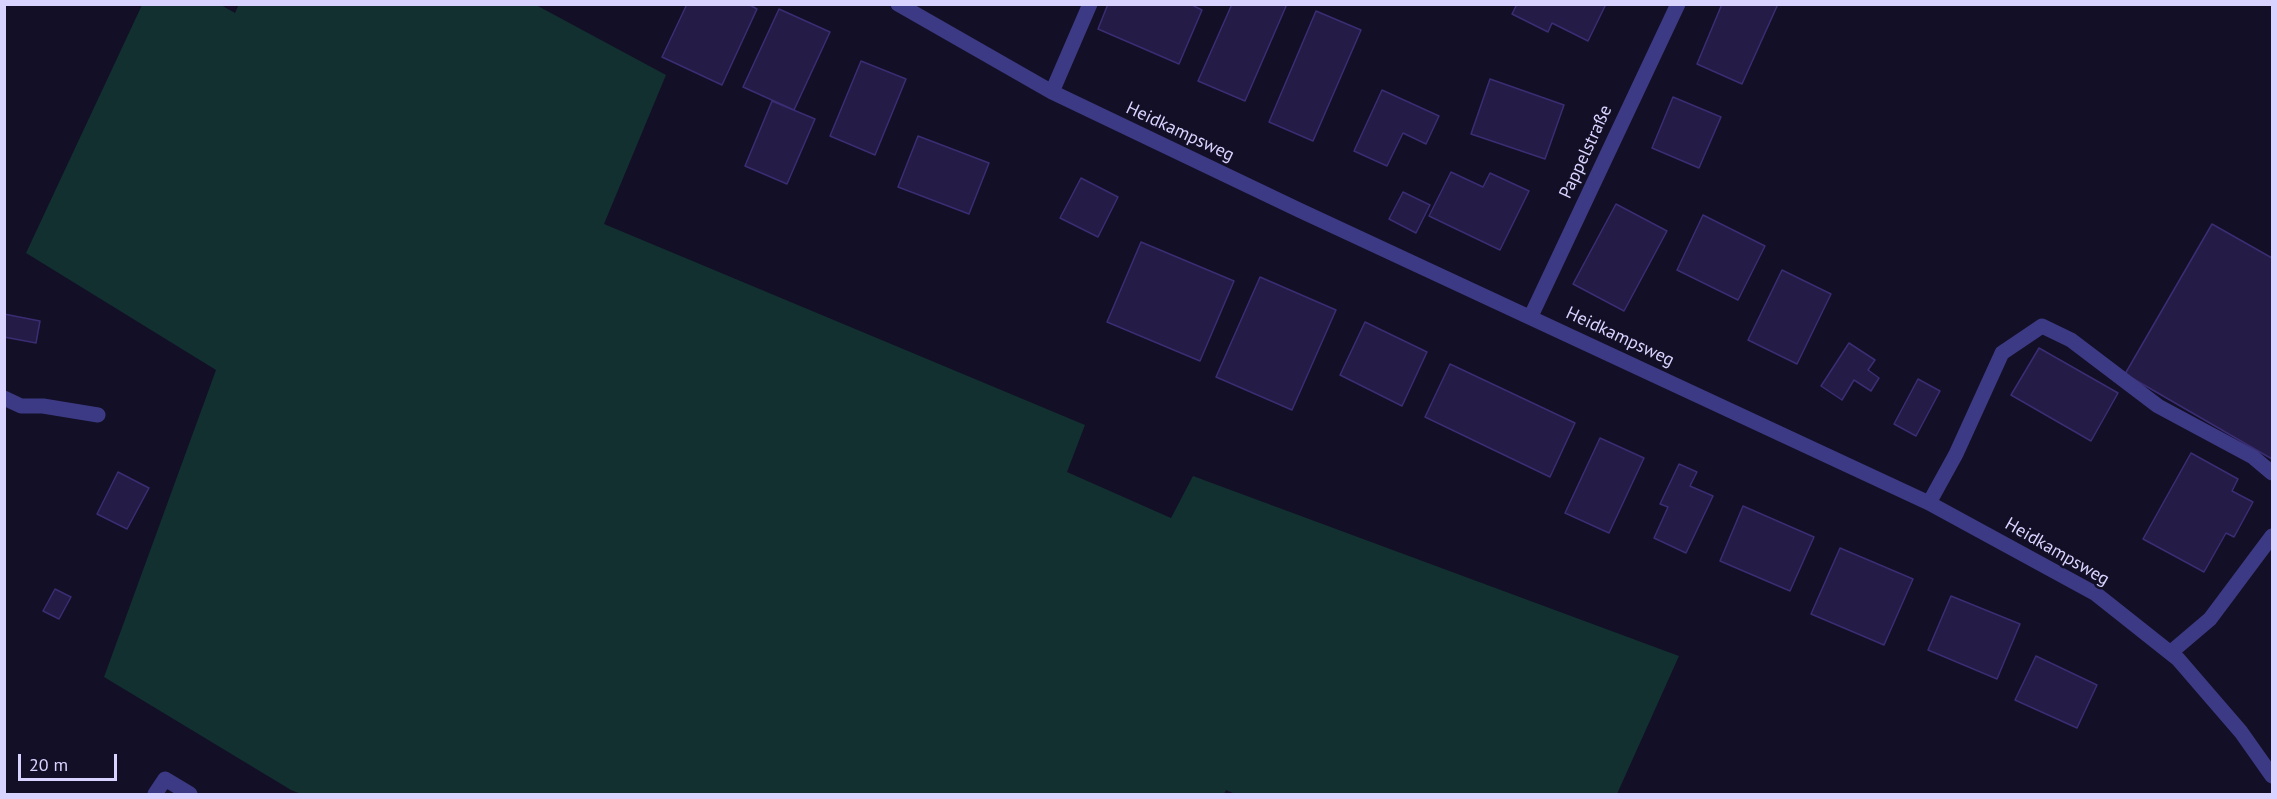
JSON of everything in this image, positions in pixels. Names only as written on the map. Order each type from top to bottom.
[{"type":"street","name":"Heidkampsweg","points":[[898,4],[1052,92],[1299,210],[1929,502],[2096,594],[2170,653],[2241,732],[2272,776]]},
{"type":"street","points":[[1052,92],[1090,4]]},
{"type":"street","name":"Pappelstraße","points":[[1531,316],[1677,4]]},
{"type":"street","points":[[1929,502],[1956,454],[2002,354],[2042,326],[2071,340],[2158,406],[2253,456],[2272,473]]},
{"type":"street","points":[[4,398],[21,406],[43,406],[98,415]]},
{"type":"street","points":[[2170,653],[2210,619],[2272,536]]},
{"type":"street","points":[[155,795],[165,779],[190,795]]},
{"type":"green space","points":[[239,4],[536,5],[666,75],[604,224],[1085,425],[1067,472],[1171,518],[1193,476],[1679,656],[1617,794],[1235,794],[1226,790],[1224,794],[301,794],[291,790],[104,677],[216,370],[26,253],[142,5],[221,5],[235,13]]},
{"type":"building","points":[[687,4],[748,4],[757,9],[722,85],[662,57]]},
{"type":"building","points":[[1108,4],[1190,4],[1202,10],[1179,64],[1098,29]]},
{"type":"building","points":[[1232,4],[1287,4],[1245,101],[1198,81]]},
{"type":"building","points":[[1517,4],[1606,4],[1588,41],[1552,23],[1548,32],[1512,14]]},
{"type":"building","points":[[1722,4],[1778,4],[1742,84],[1697,64]]},
{"type":"building","points":[[779,9],[830,32],[794,110],[743,87]]},
{"type":"building","points":[[1316,11],[1361,30],[1313,141],[1269,122]]},
{"type":"building","points":[[861,61],[906,79],[875,155],[830,136]]},
{"type":"building","points":[[1490,79],[1564,105],[1545,159],[1471,134]]},
{"type":"building","points":[[1382,90],[1439,116],[1426,144],[1403,133],[1387,166],[1354,151]]},
{"type":"building","points":[[1673,97],[1721,117],[1699,168],[1652,148]]},
{"type":"building","points":[[772,101],[815,119],[787,184],[745,166]]},
{"type":"building","points":[[918,136],[989,163],[969,214],[898,187]]},
{"type":"building","points":[[1451,172],[1483,187],[1490,173],[1529,191],[1500,250],[1429,216]]},
{"type":"building","points":[[1081,178],[1118,197],[1098,237],[1060,218]]},
{"type":"building","points":[[1403,192],[1430,205],[1416,233],[1389,219]]},
{"type":"building","points":[[1616,204],[1667,231],[1624,311],[1573,284]]},
{"type":"building","points":[[1703,215],[1765,246],[1738,300],[1677,270]]},
{"type":"building","points":[[2212,224],[2272,258],[2272,459],[2125,374]]},
{"type":"building","points":[[1141,242],[1234,281],[1200,361],[1107,322]]},
{"type":"building","points":[[1782,270],[1831,294],[1797,364],[1748,340]]},
{"type":"building","points":[[1260,277],[1336,310],[1292,410],[1216,377]]},
{"type":"building","points":[[4,314],[40,321],[36,343],[4,337]]},
{"type":"building","points":[[1365,322],[1427,352],[1402,406],[1340,375]]},
{"type":"building","points":[[1849,343],[1875,360],[1868,370],[1879,378],[1871,391],[1854,380],[1842,400],[1821,386]]},
{"type":"building","points":[[2039,348],[2118,393],[2091,441],[2011,395]]},
{"type":"building","points":[[1450,364],[1575,423],[1550,477],[1425,417]]},
{"type":"building","points":[[1918,379],[1940,391],[1916,436],[1894,424]]},
{"type":"building","points":[[1600,438],[1644,458],[1609,533],[1565,513]]},
{"type":"building","points":[[2191,453],[2238,479],[2232,491],[2253,502],[2234,537],[2226,533],[2204,572],[2143,539]]},
{"type":"building","points":[[1679,464],[1697,472],[1690,486],[1713,496],[1686,553],[1654,538],[1668,507],[1660,504]]},
{"type":"building","points":[[118,472],[149,488],[127,529],[97,514]]},
{"type":"building","points":[[1743,506],[1814,537],[1790,591],[1720,561]]},
{"type":"building","points":[[1840,548],[1913,579],[1884,645],[1811,614]]},
{"type":"building","points":[[55,589],[71,597],[59,619],[43,611]]},
{"type":"building","points":[[1951,596],[2020,624],[1997,679],[1928,650]]},
{"type":"building","points":[[2036,656],[2097,685],[2077,728],[2015,700]]}]
